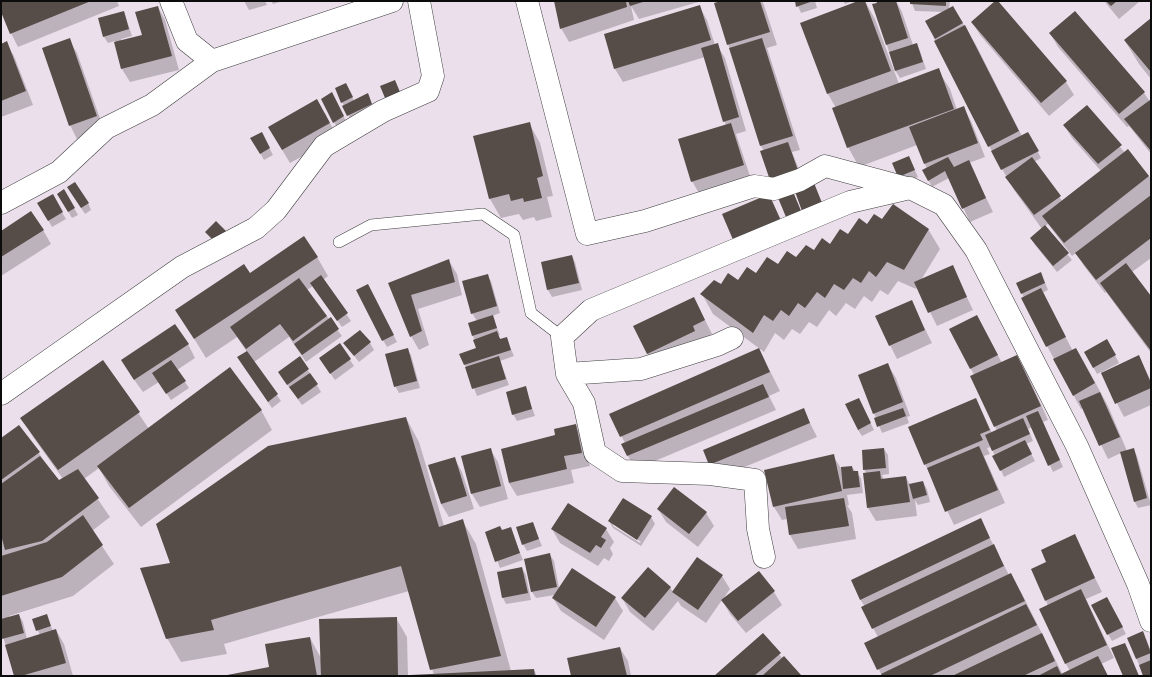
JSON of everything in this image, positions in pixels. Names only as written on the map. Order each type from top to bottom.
[{"type":"street","points":[[171,1],[187,41],[212,60]]},
{"type":"street","points":[[1,203],[59,172],[106,128],[152,105],[212,60],[392,1]]},
{"type":"street","points":[[1,394],[182,267],[256,228],[276,210],[324,146],[383,112],[428,91],[433,76],[419,1]]},
{"type":"street","points":[[527,1],[587,234],[645,221],[754,186],[774,189],[800,180],[825,166],[910,188],[944,205],[976,250],[1077,446],[1138,584],[1151,621]]},
{"type":"street","points":[[764,557],[758,529],[755,480],[710,474],[622,471],[595,452],[584,403],[567,374],[562,337],[591,310],[850,202],[910,188]]},
{"type":"street","points":[[567,374],[641,369],[717,345],[732,338]]},
{"type":"lane","points":[[339,242],[372,225],[483,214],[514,235],[531,313],[562,337]]},
{"type":"shaded area","points":[[1,1],[1151,1],[1151,676],[1,676]]},
{"type":"building","points":[[1,1],[91,1],[10,34],[1,12]]},
{"type":"building","points":[[554,1],[626,1],[627,7],[560,29]]},
{"type":"building","points":[[628,1],[646,1],[630,6]]},
{"type":"building","points":[[721,1],[760,1],[770,32],[727,45],[714,3]]},
{"type":"building","points":[[795,1],[813,1],[796,7]]},
{"type":"building","points":[[858,1],[865,1],[891,71],[827,94],[800,23]]},
{"type":"building","points":[[876,1],[896,1],[908,38],[886,45],[872,4],[877,3]]},
{"type":"building","points":[[910,1],[946,1],[946,6],[910,4]]},
{"type":"building","points":[[995,1],[998,1],[1067,81],[1041,103],[971,22]]},
{"type":"building","points":[[1106,1],[1117,1],[1111,6]]},
{"type":"building","points":[[700,5],[711,40],[614,69],[604,34]]},
{"type":"building","points":[[158,6],[172,56],[121,69],[114,42],[142,35],[135,12]]},
{"type":"building","points":[[953,6],[963,23],[935,39],[925,21]]},
{"type":"building","points":[[124,11],[129,29],[103,37],[98,18]]},
{"type":"building","points":[[1075,11],[1145,92],[1119,114],[1049,33]]},
{"type":"building","points":[[1151,18],[1151,72],[1124,40]]},
{"type":"building","points":[[965,25],[1019,131],[988,147],[934,41]]},
{"type":"building","points":[[70,38],[97,116],[69,126],[42,48]]},
{"type":"building","points":[[762,38],[793,136],[760,146],[729,48]]},
{"type":"building","points":[[7,41],[26,91],[1,101],[1,44]]},
{"type":"building","points":[[718,43],[739,117],[723,122],[701,48]]},
{"type":"building","points":[[917,43],[923,62],[895,71],[889,52]]},
{"type":"building","points":[[939,68],[954,109],[847,148],[832,108]]},
{"type":"building","points":[[395,80],[400,92],[385,98],[380,86]]},
{"type":"building","points":[[346,83],[353,97],[341,103],[335,88]]},
{"type":"building","points":[[332,92],[344,116],[333,123],[321,99]]},
{"type":"building","points":[[368,93],[372,104],[347,116],[342,106]]},
{"type":"building","points":[[317,99],[330,123],[282,150],[268,127]]},
{"type":"building","points":[[1150,100],[1151,102],[1151,151],[1124,119]]},
{"type":"building","points":[[1087,105],[1122,145],[1098,164],[1063,125]]},
{"type":"building","points":[[964,106],[978,143],[924,164],[909,127]]},
{"type":"building","points":[[530,122],[543,176],[537,178],[542,198],[524,202],[523,198],[511,201],[509,194],[489,199],[473,136]]},
{"type":"building","points":[[731,123],[744,165],[691,182],[678,139]]},
{"type":"building","points":[[262,132],[270,148],[260,154],[250,138]]},
{"type":"building","points":[[1028,132],[1039,151],[1001,170],[991,151]]},
{"type":"building","points":[[788,142],[800,176],[772,186],[760,151]]},
{"type":"building","points":[[1128,149],[1149,176],[1064,243],[1042,216]]},
{"type":"building","points":[[909,156],[915,170],[898,177],[892,163]]},
{"type":"building","points":[[948,157],[954,167],[969,160],[986,198],[962,209],[945,171],[928,181],[922,170]]},
{"type":"building","points":[[1032,157],[1061,196],[1034,215],[1005,177]]},
{"type":"building","points":[[812,178],[822,203],[802,211],[793,186]]},
{"type":"building","points":[[75,182],[89,203],[81,208],[67,187]]},
{"type":"building","points":[[791,187],[801,211],[786,217],[776,193]]},
{"type":"building","points":[[64,189],[75,208],[68,212],[57,194]]},
{"type":"building","points":[[53,194],[63,212],[48,221],[37,203]]},
{"type":"building","points":[[769,194],[782,223],[734,242],[722,214]]},
{"type":"building","points":[[1151,195],[1151,238],[1096,280],[1075,253]]},
{"type":"building","points":[[893,204],[929,229],[904,270],[887,262],[876,277],[869,271],[861,283],[853,278],[844,290],[834,284],[825,298],[817,292],[805,308],[798,303],[789,316],[781,310],[773,321],[764,315],[753,333],[700,294],[714,280],[721,284],[728,273],[738,280],[747,267],[756,273],[767,257],[778,264],[787,251],[796,257],[806,245],[814,250],[822,238],[830,244],[840,229],[848,234],[859,218],[867,224],[874,214],[882,219]]},
{"type":"building","points":[[31,211],[44,230],[1,257],[1,231]]},
{"type":"building","points":[[216,221],[228,233],[217,244],[205,232]]},
{"type":"building","points":[[1045,225],[1069,253],[1053,266],[1030,238]]},
{"type":"building","points":[[304,236],[318,257],[194,339],[175,310],[244,264],[250,273]]},
{"type":"building","points":[[572,255],[579,283],[547,290],[541,262]]},
{"type":"building","points":[[449,259],[455,282],[411,295],[422,331],[410,337],[388,283]]},
{"type":"building","points":[[1126,263],[1151,296],[1151,351],[1100,283]]},
{"type":"building","points":[[953,265],[967,297],[928,313],[914,282]]},
{"type":"building","points":[[1041,272],[1045,283],[1021,294],[1016,283]]},
{"type":"building","points":[[488,274],[497,306],[471,314],[462,281]]},
{"type":"building","points":[[321,275],[348,313],[337,321],[310,283]]},
{"type":"building","points":[[299,278],[327,316],[293,341],[280,324],[246,349],[230,327]]},
{"type":"building","points":[[368,284],[394,335],[382,341],[356,290]]},
{"type":"building","points":[[1041,288],[1066,337],[1046,347],[1021,298]]},
{"type":"building","points":[[694,297],[705,320],[693,326],[695,331],[647,354],[633,326]]},
{"type":"building","points":[[912,300],[925,330],[889,346],[875,316]]},
{"type":"building","points":[[493,315],[497,328],[472,336],[468,323]]},
{"type":"building","points":[[977,315],[998,355],[970,369],[949,329]]},
{"type":"building","points":[[331,317],[339,329],[302,355],[294,344]]},
{"type":"building","points":[[175,324],[189,344],[134,380],[121,360]]},
{"type":"building","points":[[360,330],[371,342],[354,356],[343,343]]},
{"type":"building","points":[[497,331],[500,339],[507,337],[511,350],[464,365],[459,354],[476,348],[473,340]]},
{"type":"building","points":[[1107,339],[1116,355],[1093,368],[1084,352]]},
{"type":"building","points":[[340,343],[351,359],[330,374],[319,358]]},
{"type":"building","points":[[408,348],[417,381],[394,387],[385,354]]},
{"type":"building","points":[[759,348],[770,372],[620,437],[609,414]]},
{"type":"building","points":[[1076,348],[1095,383],[1073,396],[1053,359]]},
{"type":"building","points":[[247,351],[278,394],[268,402],[237,357]]},
{"type":"building","points":[[1017,355],[1041,406],[994,427],[970,376]]},
{"type":"building","points":[[1139,355],[1151,383],[1151,388],[1115,404],[1101,373]]},
{"type":"building","points":[[300,356],[309,369],[287,385],[278,372]]},
{"type":"building","points":[[499,356],[506,379],[472,389],[465,367]]},
{"type":"building","points":[[103,360],[140,412],[58,470],[20,418]]},
{"type":"building","points":[[171,360],[186,381],[166,394],[152,373]]},
{"type":"building","points":[[888,363],[903,402],[873,414],[858,375]]},
{"type":"building","points":[[230,367],[262,410],[129,508],[97,466]]},
{"type":"building","points":[[310,373],[318,384],[298,399],[289,387]]},
{"type":"building","points":[[763,384],[769,397],[627,456],[621,444]]},
{"type":"building","points":[[526,386],[532,409],[512,415],[506,392]]},
{"type":"building","points":[[1100,392],[1120,437],[1099,446],[1079,401]]},
{"type":"building","points":[[859,398],[871,423],[858,430],[845,404]]},
{"type":"building","points":[[976,398],[990,430],[980,434],[983,440],[924,465],[908,427]]},
{"type":"building","points":[[804,408],[810,423],[709,465],[703,450]]},
{"type":"building","points":[[903,408],[906,416],[877,427],[874,418]]},
{"type":"building","points":[[1038,411],[1060,460],[1048,466],[1026,416]]},
{"type":"building","points":[[406,417],[439,527],[463,519],[501,656],[430,670],[401,566],[211,620],[214,630],[166,639],[140,568],[170,563],[156,524],[268,446]]},
{"type":"building","points":[[1023,418],[1030,434],[992,451],[985,435]]},
{"type":"building","points":[[576,424],[582,453],[564,456],[567,469],[509,483],[501,449],[555,435],[554,429]]},
{"type":"building","points":[[19,425],[40,452],[1,480],[1,438]]},
{"type":"building","points":[[1025,440],[1032,454],[1000,471],[992,456]]},
{"type":"building","points":[[979,446],[998,490],[945,512],[927,468]]},
{"type":"building","points":[[491,448],[501,486],[471,494],[461,456]]},
{"type":"building","points":[[884,448],[886,468],[863,470],[862,450]]},
{"type":"building","points":[[1134,448],[1147,498],[1134,502],[1120,452]]},
{"type":"building","points":[[834,454],[842,491],[773,507],[764,470]]},
{"type":"building","points":[[40,456],[59,480],[78,469],[99,498],[42,541],[5,550],[1,535],[1,484]]},
{"type":"building","points":[[455,457],[467,496],[441,504],[428,465]]},
{"type":"building","points":[[852,466],[853,471],[858,471],[860,487],[843,489],[841,467]]},
{"type":"building","points":[[880,471],[881,479],[906,476],[910,502],[867,508],[863,473]]},
{"type":"building","points":[[923,481],[927,495],[913,499],[909,484]]},
{"type":"building","points":[[674,487],[707,512],[689,534],[657,509]]},
{"type":"building","points":[[623,498],[652,516],[637,540],[608,521]]},
{"type":"building","points":[[844,498],[849,526],[789,535],[785,507]]},
{"type":"building","points":[[568,503],[607,528],[601,537],[606,540],[601,548],[596,545],[590,553],[551,529]]},
{"type":"building","points":[[83,515],[103,545],[62,577],[1,596],[1,556],[47,542]]},
{"type":"building","points":[[981,518],[990,538],[860,600],[851,580]]},
{"type":"building","points":[[533,522],[539,539],[522,545],[516,527]]},
{"type":"building","points":[[500,526],[502,530],[511,527],[520,553],[495,562],[485,532]]},
{"type":"building","points":[[1075,534],[1095,578],[1045,601],[1031,569],[1046,562],[1041,550]]},
{"type":"building","points":[[994,544],[1004,566],[872,629],[861,607]]},
{"type":"building","points":[[550,553],[557,587],[531,592],[524,559]]},
{"type":"building","points":[[697,557],[723,575],[698,610],[672,592]]},
{"type":"building","points":[[522,567],[528,593],[502,598],[497,572]]},
{"type":"building","points":[[648,567],[671,587],[645,618],[621,598]]},
{"type":"building","points":[[572,568],[616,597],[596,627],[552,598]]},
{"type":"building","points":[[759,571],[775,591],[738,621],[721,600]]},
{"type":"building","points":[[1011,573],[1025,601],[877,670],[864,643]]},
{"type":"building","points":[[1081,589],[1107,645],[1065,664],[1039,609]]},
{"type":"building","points":[[1107,597],[1123,627],[1107,635],[1091,605]]},
{"type":"building","points":[[1026,604],[1037,625],[930,676],[882,676],[881,674]]},
{"type":"building","points":[[19,614],[24,633],[2,639],[1,619]]},
{"type":"building","points":[[47,614],[51,626],[36,631],[32,619]]},
{"type":"building","points":[[397,617],[398,676],[321,676],[319,619]]},
{"type":"building","points":[[56,629],[66,663],[21,676],[14,676],[5,645]]},
{"type":"building","points":[[1143,631],[1151,653],[1136,659],[1127,638]]},
{"type":"building","points":[[763,633],[781,653],[754,676],[714,676]]},
{"type":"building","points":[[1042,633],[1055,661],[1023,676],[952,676]]},
{"type":"building","points":[[310,637],[317,676],[222,676],[269,667],[265,644]]},
{"type":"building","points":[[1125,643],[1139,676],[1123,676],[1111,648]]},
{"type":"building","points":[[620,647],[627,676],[571,676],[567,658]]},
{"type":"building","points":[[784,656],[801,675],[762,676]]},
{"type":"building","points":[[1098,656],[1108,676],[1038,676],[1057,666],[1061,674]]},
{"type":"building","points":[[1151,660],[1151,676],[1143,676],[1139,665]]},
{"type":"building","points":[[534,669],[535,676],[410,676],[410,675]]}]
